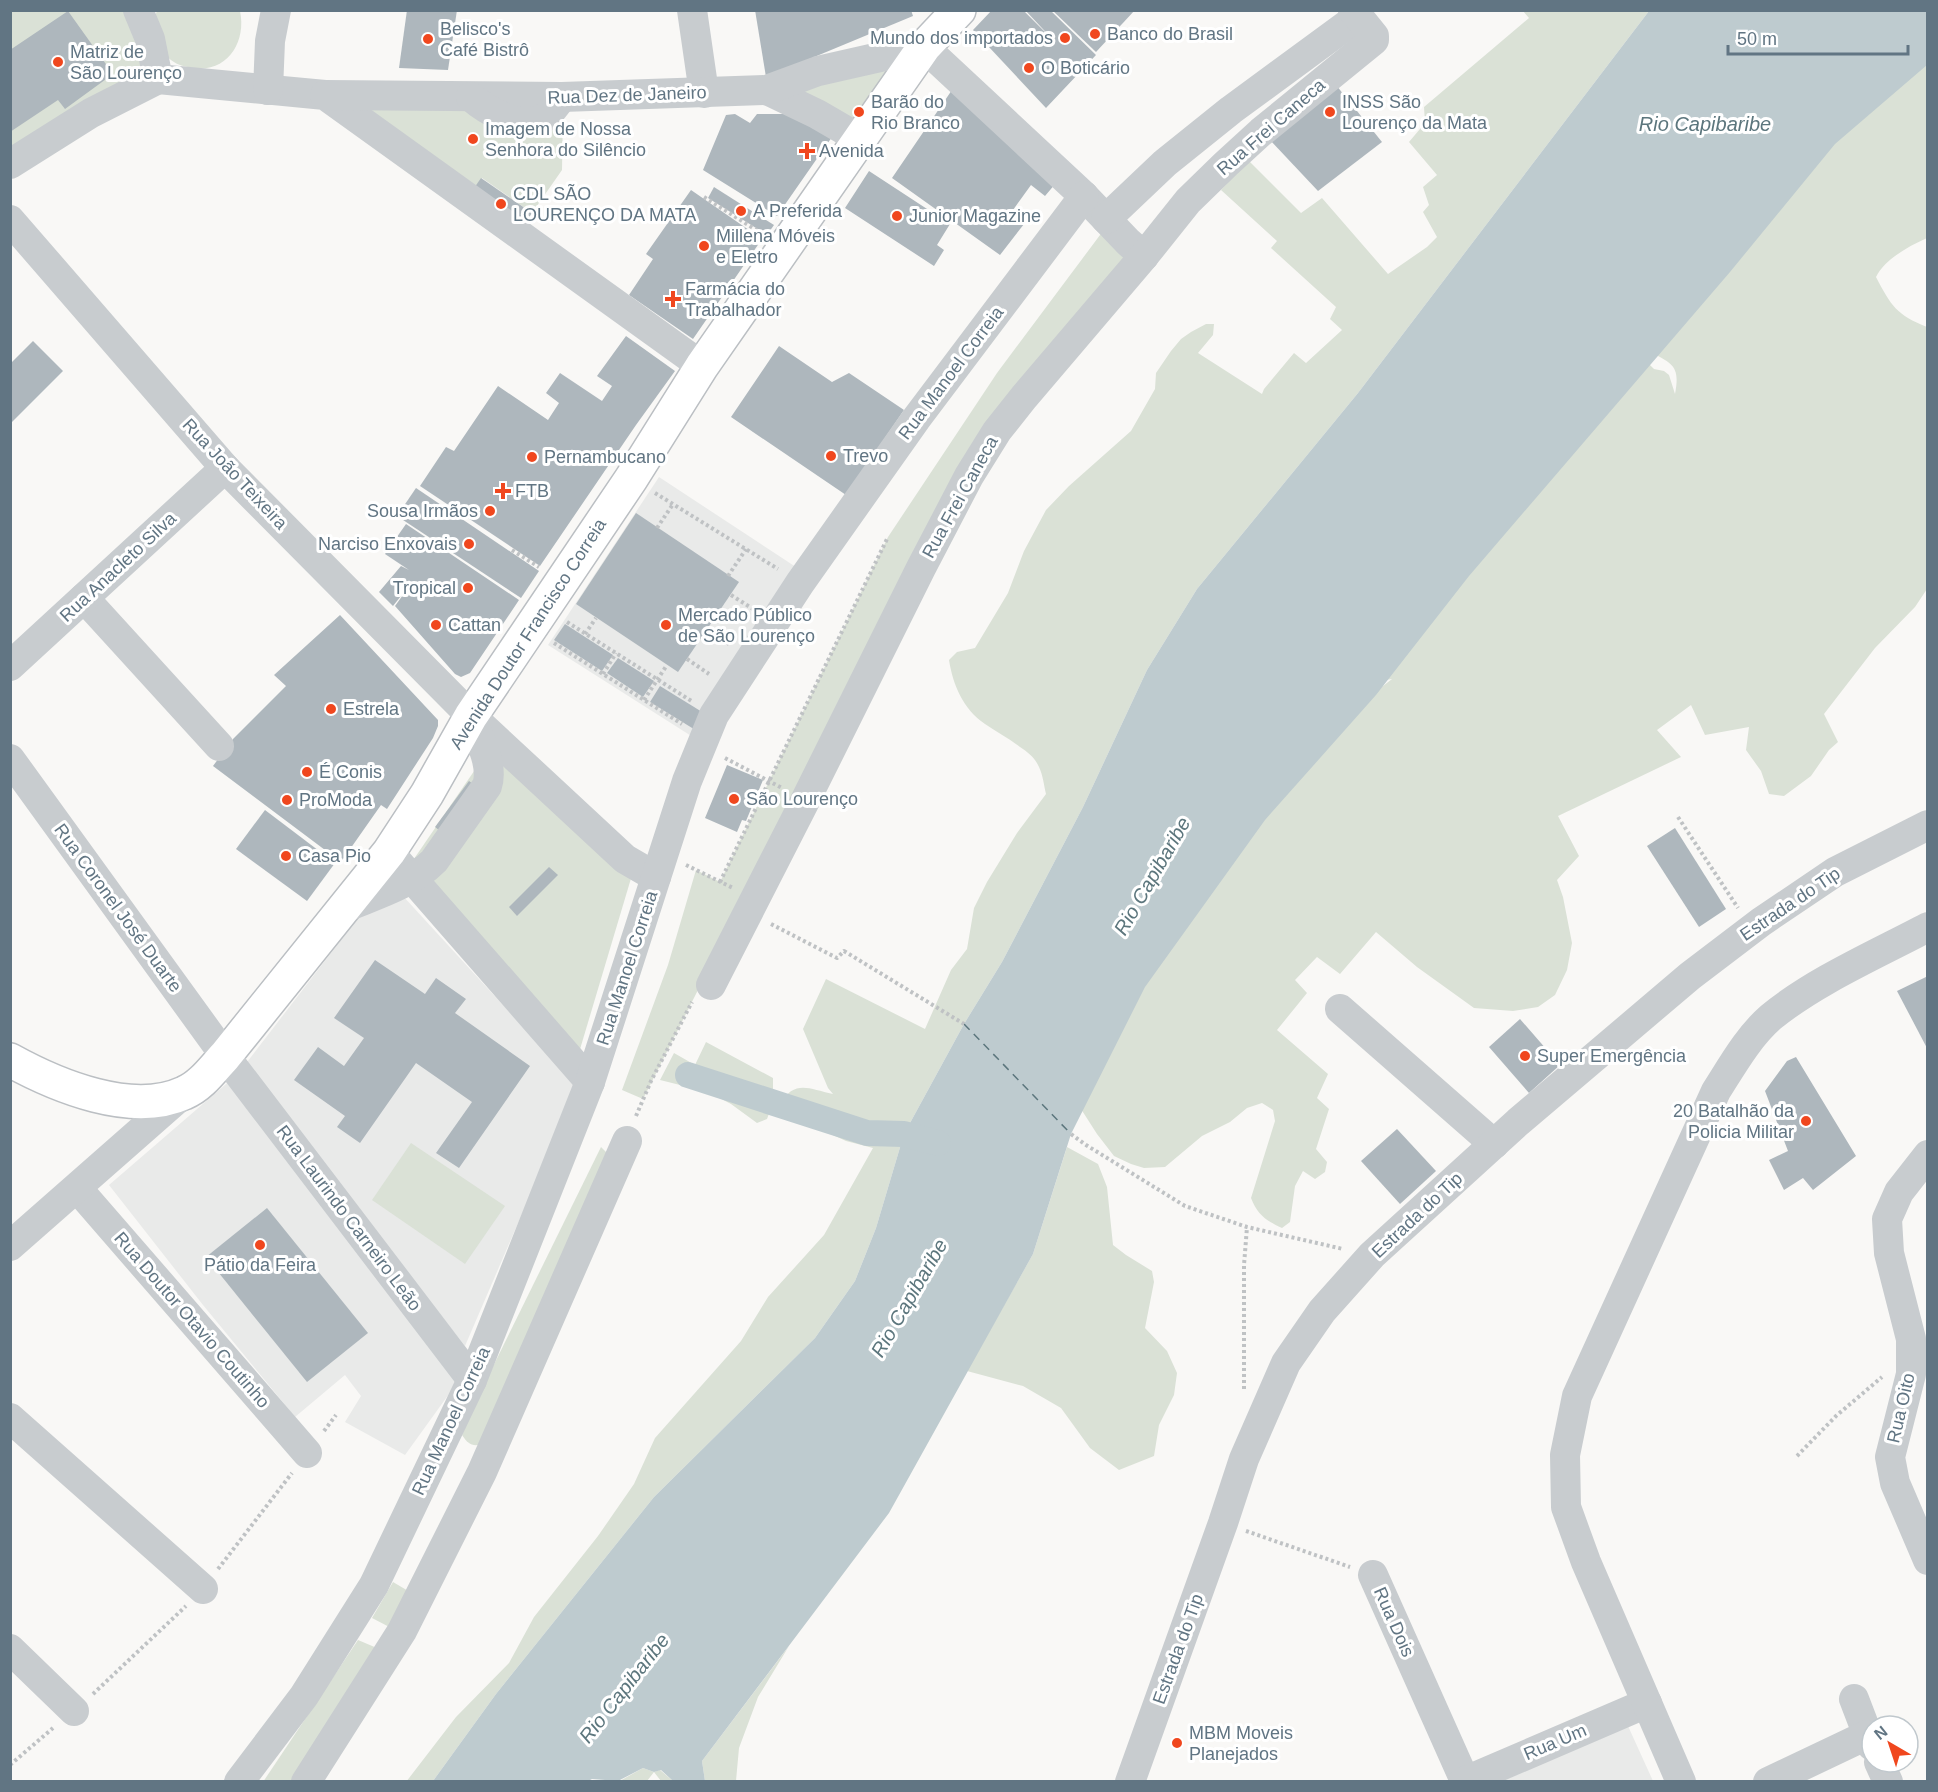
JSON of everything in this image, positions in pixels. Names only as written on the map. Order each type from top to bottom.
[{"type":"main road","name":"Avenida Doutor Francisco Correia","points":[[10,1060],[78,1090],[124,1101],[158,1100],[184,1093],[201,1082],[225,1056],[389,852],[427,794],[471,716],[631,478],[702,366],[924,48],[959,10]]},
{"type":"street","points":[[10,164],[91,113],[158,79],[150,39],[138,10]]},
{"type":"street","points":[[268,90],[270,41],[276,10]]},
{"type":"street","points":[[692,10],[704,93]]},
{"type":"street","name":"Rua Frei Caneca","points":[[1106,219],[1165,163],[1206,130],[1362,22]]},
{"type":"street","name":"Rua Frei Caneca","points":[[711,985],[890,629],[969,476],[997,431],[1188,201],[1261,132],[1362,22]]},
{"type":"street","points":[[924,48],[1084,196],[1144,256]]},
{"type":"street","name":"Rua Dez de Janeiro","points":[[158,79],[325,95],[562,97],[704,93],[767,90],[818,71],[924,48]]},
{"type":"street","points":[[767,90],[817,114],[860,139]]},
{"type":"street","points":[[325,95],[702,366]]},
{"type":"street","name":"Rua Manoel Correia","points":[[239,1782],[304,1696],[374,1586],[472,1380],[590,1082],[659,865],[706,733],[800,583],[916,419],[1084,196]]},
{"type":"street","name":"Rua João Teixeira","points":[[10,220],[225,468],[471,716],[625,859],[659,865]]},
{"type":"street","name":"Rua Anacleto Silva","points":[[10,666],[225,468]]},
{"type":"street","points":[[84,598],[219,746]]},
{"type":"street","points":[[344,908],[412,879],[435,861],[487,786],[489,778],[487,761],[471,716]]},
{"type":"street","name":"Rua Coronel José Duarte","points":[[10,759],[225,1056]]},
{"type":"street","name":"Estrada do Tip","points":[[1130,1782],[1244,1460],[1286,1363],[1322,1311],[1372,1256],[1494,1144],[1690,975],[1751,929],[1836,872],[1928,825]]},
{"type":"street","points":[[389,852],[590,1082]]},
{"type":"street","points":[[1681,1782],[1586,1562],[1566,1507],[1565,1455],[1577,1396],[1716,1091],[1741,1051],[1770,1018],[1815,987],[1928,927]]},
{"type":"street","points":[[1340,1009],[1494,1144]]},
{"type":"street","name":"Rua Laurindo Carneiro Leão","points":[[225,1056],[472,1380]]},
{"type":"street","points":[[10,1246],[184,1093]]},
{"type":"street","points":[[306,1782],[402,1631],[476,1482],[627,1141]]},
{"type":"street","name":"Rua Oito","points":[[1928,1155],[1899,1192],[1887,1219],[1889,1252],[1911,1339],[1911,1374],[1890,1457],[1895,1483],[1928,1560]]},
{"type":"street","name":"Rua Doutor Otavio Coutinho","points":[[77,1188],[307,1453]]},
{"type":"street","points":[[10,1418],[203,1589]]},
{"type":"street","name":"Rua Dois","points":[[1373,1575],[1464,1781]]},
{"type":"street","points":[[10,1649],[74,1711]]},
{"type":"street","points":[[1854,1699],[1860,1714]]},
{"type":"street","name":"Rua Um","points":[[1464,1781],[1647,1703]]},
{"type":"street","points":[[1768,1782],[1860,1744]]},
{"type":"path","points":[[704,197],[784,248]]},
{"type":"path","points":[[631,478],[800,583]]},
{"type":"path","points":[[657,528],[673,504]]},
{"type":"path","points":[[720,882],[888,537]]},
{"type":"path","points":[[729,576],[746,549]]},
{"type":"path","points":[[512,550],[538,567]]},
{"type":"path","points":[[537,618],[585,634],[657,680],[706,733],[769,782],[806,799]]},
{"type":"path","points":[[537,618],[603,674],[644,700],[706,733]]},
{"type":"path","points":[[585,634],[596,618]]},
{"type":"path","points":[[603,674],[616,654]]},
{"type":"path","points":[[644,700],[667,665]]},
{"type":"path","points":[[1678,817],[1751,929]]},
{"type":"path","points":[[659,865],[720,882],[752,906],[837,958],[844,951],[963,1024]]},
{"type":"path","points":[[627,1141],[651,1081],[701,983],[711,985]]},
{"type":"path","points":[[1071,1134],[1185,1206],[1247,1227],[1372,1256]]},
{"type":"path","points":[[1246,1399],[1244,1389],[1244,1265],[1247,1227]]},
{"type":"path","points":[[1797,1456],[1836,1416],[1911,1352]]},
{"type":"path","name":"Rua Dois","points":[[1223,1523],[1373,1575]]},
{"type":"shaded area","points":[[11,11],[130,11],[150,75],[11,155]]},
{"type":"shaded area","points":[[157,11],[240,11],[240,35],[236,46],[223,62],[213,67],[201,69],[176,63],[169,58],[163,48],[155,16]]},
{"type":"shaded area","points":[[1523,11],[1649,11],[1358,393],[1197,589],[1147,670],[1083,807],[1002,962],[964,1024],[904,1134],[876,1228],[855,1281],[815,1338],[654,1497],[496,1694],[433,1781],[406,1782],[456,1717],[509,1663],[534,1617],[598,1536],[634,1484],[655,1438],[741,1341],[768,1297],[824,1235],[873,1148],[846,1141],[792,1116],[779,1105],[785,1097],[797,1089],[809,1088],[833,1094],[828,1088],[803,1029],[826,979],[925,1029],[951,970],[967,949],[974,908],[987,882],[1017,833],[1046,794],[1040,770],[1033,758],[977,718],[965,704],[956,687],[949,660],[957,652],[975,648],[1008,593],[1024,551],[1046,510],[1069,486],[1131,431],[1155,389],[1156,373],[1181,339],[1206,324],[1214,324],[1213,335],[1198,353],[1262,394],[1294,353],[1306,363],[1342,330],[1330,319],[1336,307],[1271,248],[1277,241],[1221,190],[1248,160],[1301,213],[1322,198],[1388,274],[1427,247],[1437,237],[1423,212],[1429,205],[1423,187],[1437,175],[1409,142],[1425,123],[1424,107],[1529,18]]},
{"type":"shaded area","points":[[924,47],[860,139],[767,90]]},
{"type":"shaded area","points":[[1927,51],[1927,238],[1891,259],[1876,277],[1886,295],[1902,314],[1927,327],[1927,589],[1915,607],[1875,648],[1824,714],[1838,742],[1829,750],[1811,776],[1784,796],[1769,794],[1761,771],[1746,750],[1749,727],[1705,735],[1691,705],[1657,730],[1681,757],[1558,816],[1579,856],[1557,880],[1563,897],[1572,943],[1567,970],[1555,995],[1538,1007],[1513,1011],[1474,1008],[1417,967],[1376,932],[1340,974],[1317,957],[1295,980],[1307,993],[1277,1030],[1328,1074],[1317,1098],[1329,1109],[1316,1149],[1327,1162],[1325,1172],[1315,1179],[1303,1171],[1295,1186],[1290,1222],[1282,1228],[1263,1216],[1251,1198],[1275,1121],[1273,1110],[1262,1103],[1247,1108],[1230,1122],[1202,1136],[1165,1167],[1144,1168],[1114,1156],[1081,1109],[1165,940],[1351,711],[1392,679],[1379,681],[1647,362],[1654,369],[1664,371],[1669,375],[1675,394],[1676,372],[1670,363],[1650,352],[1733,240]]},
{"type":"shaded area","points":[[371,103],[563,111],[562,170],[532,213],[482,178],[470,194],[364,113]]},
{"type":"shaded area","points":[[1103,231],[1137,262],[1044,371],[701,984],[643,1099],[622,1090],[668,965],[696,870],[720,882],[888,537],[997,373]]},
{"type":"shaded area","name":"Mercado Público de São Lourenço","points":[[659,477],[805,573],[696,739],[548,645]]},
{"type":"shaded area","points":[[496,739],[635,865],[575,1066],[405,872]]},
{"type":"shaded area","points":[[403,896],[577,1086],[465,1346],[244,1066],[361,914]]},
{"type":"shaded area","points":[[706,1042],[773,1078],[773,1103],[767,1119],[757,1123],[731,1104],[708,1092],[660,1080],[674,1053],[695,1065]]},
{"type":"shaded area","name":"Pátio da Feira","points":[[233,1078],[459,1375],[449,1394],[405,1455],[345,1422],[361,1396],[345,1375],[295,1417],[109,1185]]},
{"type":"shaded area","points":[[411,1143],[505,1206],[465,1264],[372,1200]]},
{"type":"shaded area","points":[[601,1147],[610,1156],[483,1444],[471,1444],[462,1435],[475,1403]]},
{"type":"shaded area","points":[[1067,1147],[1098,1164],[1107,1187],[1113,1245],[1152,1271],[1154,1282],[1145,1328],[1167,1351],[1177,1373],[1174,1395],[1159,1425],[1154,1456],[1119,1470],[1090,1448],[1061,1408],[1023,1386],[967,1371],[1033,1254]]},
{"type":"shaded area","points":[[393,1582],[415,1595],[397,1631],[372,1618]]},
{"type":"shaded area","points":[[358,1640],[384,1651],[300,1781],[263,1782]]},
{"type":"shaded area","points":[[789,1646],[758,1697],[739,1748],[736,1781],[705,1781],[702,1761]]},
{"type":"shaded area","points":[[1628,1726],[1653,1781],[1500,1782]]},
{"type":"shaded area","points":[[643,1768],[654,1772],[647,1781],[618,1782]]},
{"type":"shaded area","points":[[660,1770],[673,1781],[661,1781],[654,1772]]},
{"type":"water","name":"Rio Capibaribe","points":[[1649,11],[1927,11],[1927,65],[1835,144],[1730,272],[1469,576],[1376,695],[1265,820],[1145,987],[1071,1134],[1033,1254],[889,1513],[702,1761],[705,1781],[673,1781],[661,1770],[654,1772],[643,1768],[618,1781],[592,1779],[586,1782],[433,1781],[496,1694],[654,1497],[815,1338],[855,1281],[876,1228],[904,1134],[964,1024],[1002,962],[1083,807],[1147,670],[1197,589],[1358,393]]},
{"type":"building","name":"Belisco's Café Bistrô","points":[[407,10],[457,10],[448,70],[399,68]]},
{"type":"building","points":[[755,10],[911,10],[913,16],[766,77]]},
{"type":"building","points":[[992,10],[1023,10],[1055,42],[1025,10],[1050,10],[1096,55],[1046,108],[973,30]]},
{"type":"building","name":"Banco do Brasil","points":[[1052,10],[1135,10],[1096,52]]},
{"type":"building","name":"Matriz de São Lourenço","points":[[68,11],[113,74],[65,109],[58,100],[10,132],[10,50]]},
{"type":"building","name":"INSS São Lourenço da Mata","points":[[1336,85],[1382,142],[1318,191],[1270,140]]},
{"type":"building","points":[[954,87],[1056,183],[1045,196],[1031,185],[1013,210],[1017,213],[1014,216],[1024,224],[1000,255],[892,178]]},
{"type":"building","points":[[735,114],[750,123],[757,114],[792,114],[832,137],[777,216],[703,170],[726,115]]},
{"type":"building","name":"Junior Magazine","points":[[869,171],[950,224],[937,245],[944,250],[934,266],[845,208]]},
{"type":"building","name":"CDL SÃO LOURENÇO DA MATA","points":[[481,178],[532,213],[521,229],[470,194]]},
{"type":"building","name":"A Preferida","points":[[714,187],[774,225],[767,235],[708,198]]},
{"type":"building","name":"Millena Móveis e Eletro","points":[[691,190],[762,239],[693,339],[629,295],[653,259],[646,254]]},
{"type":"building","points":[[626,336],[675,371],[540,566],[420,486],[446,447],[454,451],[498,386],[548,420],[559,403],[546,393],[560,373],[602,401],[612,386],[597,376]]},
{"type":"building","points":[[33,341],[63,371],[10,424],[10,364]]},
{"type":"building","name":"Trevo","points":[[779,346],[832,382],[849,373],[904,410],[846,495],[731,417]]},
{"type":"building","name":"Narciso Enxovais","points":[[416,488],[539,571],[521,598],[397,516]]},
{"type":"building","points":[[636,513],[739,582],[678,672],[576,604]]},
{"type":"building","points":[[406,524],[519,600],[470,673],[461,677],[455,674],[395,606],[413,581],[393,606],[379,592],[401,566],[409,570],[385,554]]},
{"type":"building","points":[[340,615],[438,720],[433,738],[387,809],[381,805],[341,862],[213,766],[233,739],[286,686],[274,675]]},
{"type":"building","points":[[565,624],[613,655],[602,671],[554,640]]},
{"type":"building","points":[[618,658],[654,681],[643,697],[607,673]]},
{"type":"building","points":[[660,686],[707,715],[697,731],[650,702]]},
{"type":"building","name":"São Lourenço","points":[[727,765],[763,780],[746,821],[742,820],[737,832],[705,818]]},
{"type":"building","points":[[469,781],[477,787],[444,834],[435,827]]},
{"type":"building","name":"Casa Pio","points":[[265,810],[335,863],[307,901],[236,849]]},
{"type":"building","points":[[1675,828],[1726,909],[1699,927],[1647,846]]},
{"type":"building","points":[[549,867],[558,875],[517,916],[509,907]]},
{"type":"building","points":[[375,960],[425,994],[436,978],[466,999],[455,1013],[530,1066],[459,1168],[436,1153],[472,1102],[416,1063],[360,1143],[337,1127],[345,1116],[294,1080],[318,1047],[344,1066],[364,1038],[334,1018]]},
{"type":"building","points":[[1928,976],[1928,1050],[1897,991]]},
{"type":"building","name":"Super Emergência","points":[[1520,1019],[1560,1065],[1529,1093],[1489,1047]]},
{"type":"building","name":"20 Batalhão da Policia Militar","points":[[1796,1057],[1856,1156],[1813,1190],[1803,1178],[1784,1190],[1769,1160],[1788,1151],[1765,1091],[1787,1061]]},
{"type":"building","points":[[1397,1129],[1436,1171],[1400,1204],[1361,1161]]},
{"type":"building","points":[[267,1208],[368,1333],[307,1382],[206,1257]]},
{"type":"waterway","points":[[688,1075],[867,1133],[904,1134],[938,1143]]},
{"type":"ferry route","points":[[964,1024],[1071,1134]]},
{"type":"place","name":"Banco do Brasil","points":[[1095,34]]},
{"type":"place","name":"Mundo dos importados","points":[[1065,38]]},
{"type":"place","name":"Belisco's Café Bistrô","points":[[428,39]]},
{"type":"place","name":"Matriz de São Lourenço","points":[[58,62]]},
{"type":"place","name":"O Boticário","points":[[1029,68]]},
{"type":"place","name":"Barão do Rio Branco","points":[[859,112]]},
{"type":"place","name":"INSS São Lourenço da Mata","points":[[1330,112]]},
{"type":"place","name":"Imagem de Nossa Senhora do Silêncio","points":[[473,139]]},
{"type":"place","name":"Avenida","points":[[807,151]]},
{"type":"place","name":"CDL SÃO LOURENÇO DA MATA","points":[[501,204]]},
{"type":"place","name":"A Preferida","points":[[741,211]]},
{"type":"place","name":"Junior Magazine","points":[[897,216]]},
{"type":"place","name":"Millena Móveis e Eletro","points":[[704,246]]},
{"type":"place","name":"Farmácia do Trabalhador","points":[[673,299]]},
{"type":"place","name":"Trevo","points":[[831,456]]},
{"type":"place","name":"Pernambucano","points":[[532,457]]},
{"type":"place","name":"FTB","points":[[503,491]]},
{"type":"place","name":"Sousa Irmãos","points":[[490,511]]},
{"type":"place","name":"Narciso Enxovais","points":[[469,544]]},
{"type":"place","name":"Tropical","points":[[468,588]]},
{"type":"place","name":"Cattan","points":[[436,625]]},
{"type":"place","name":"Mercado Público de São Lourenço","points":[[666,625]]},
{"type":"place","name":"Estrela","points":[[331,709]]},
{"type":"place","name":"É Conis","points":[[307,772]]},
{"type":"place","name":"São Lourenço","points":[[734,799]]},
{"type":"place","name":"ProModa","points":[[287,800]]},
{"type":"place","name":"Casa Pio","points":[[286,856]]},
{"type":"place","name":"Super Emergência","points":[[1525,1056]]},
{"type":"place","name":"20 Batalhão da Policia Militar","points":[[1806,1121]]},
{"type":"place","name":"Pátio da Feira","points":[[260,1245]]},
{"type":"place","name":"MBM Moveis Planejados","points":[[1177,1743]]}]
